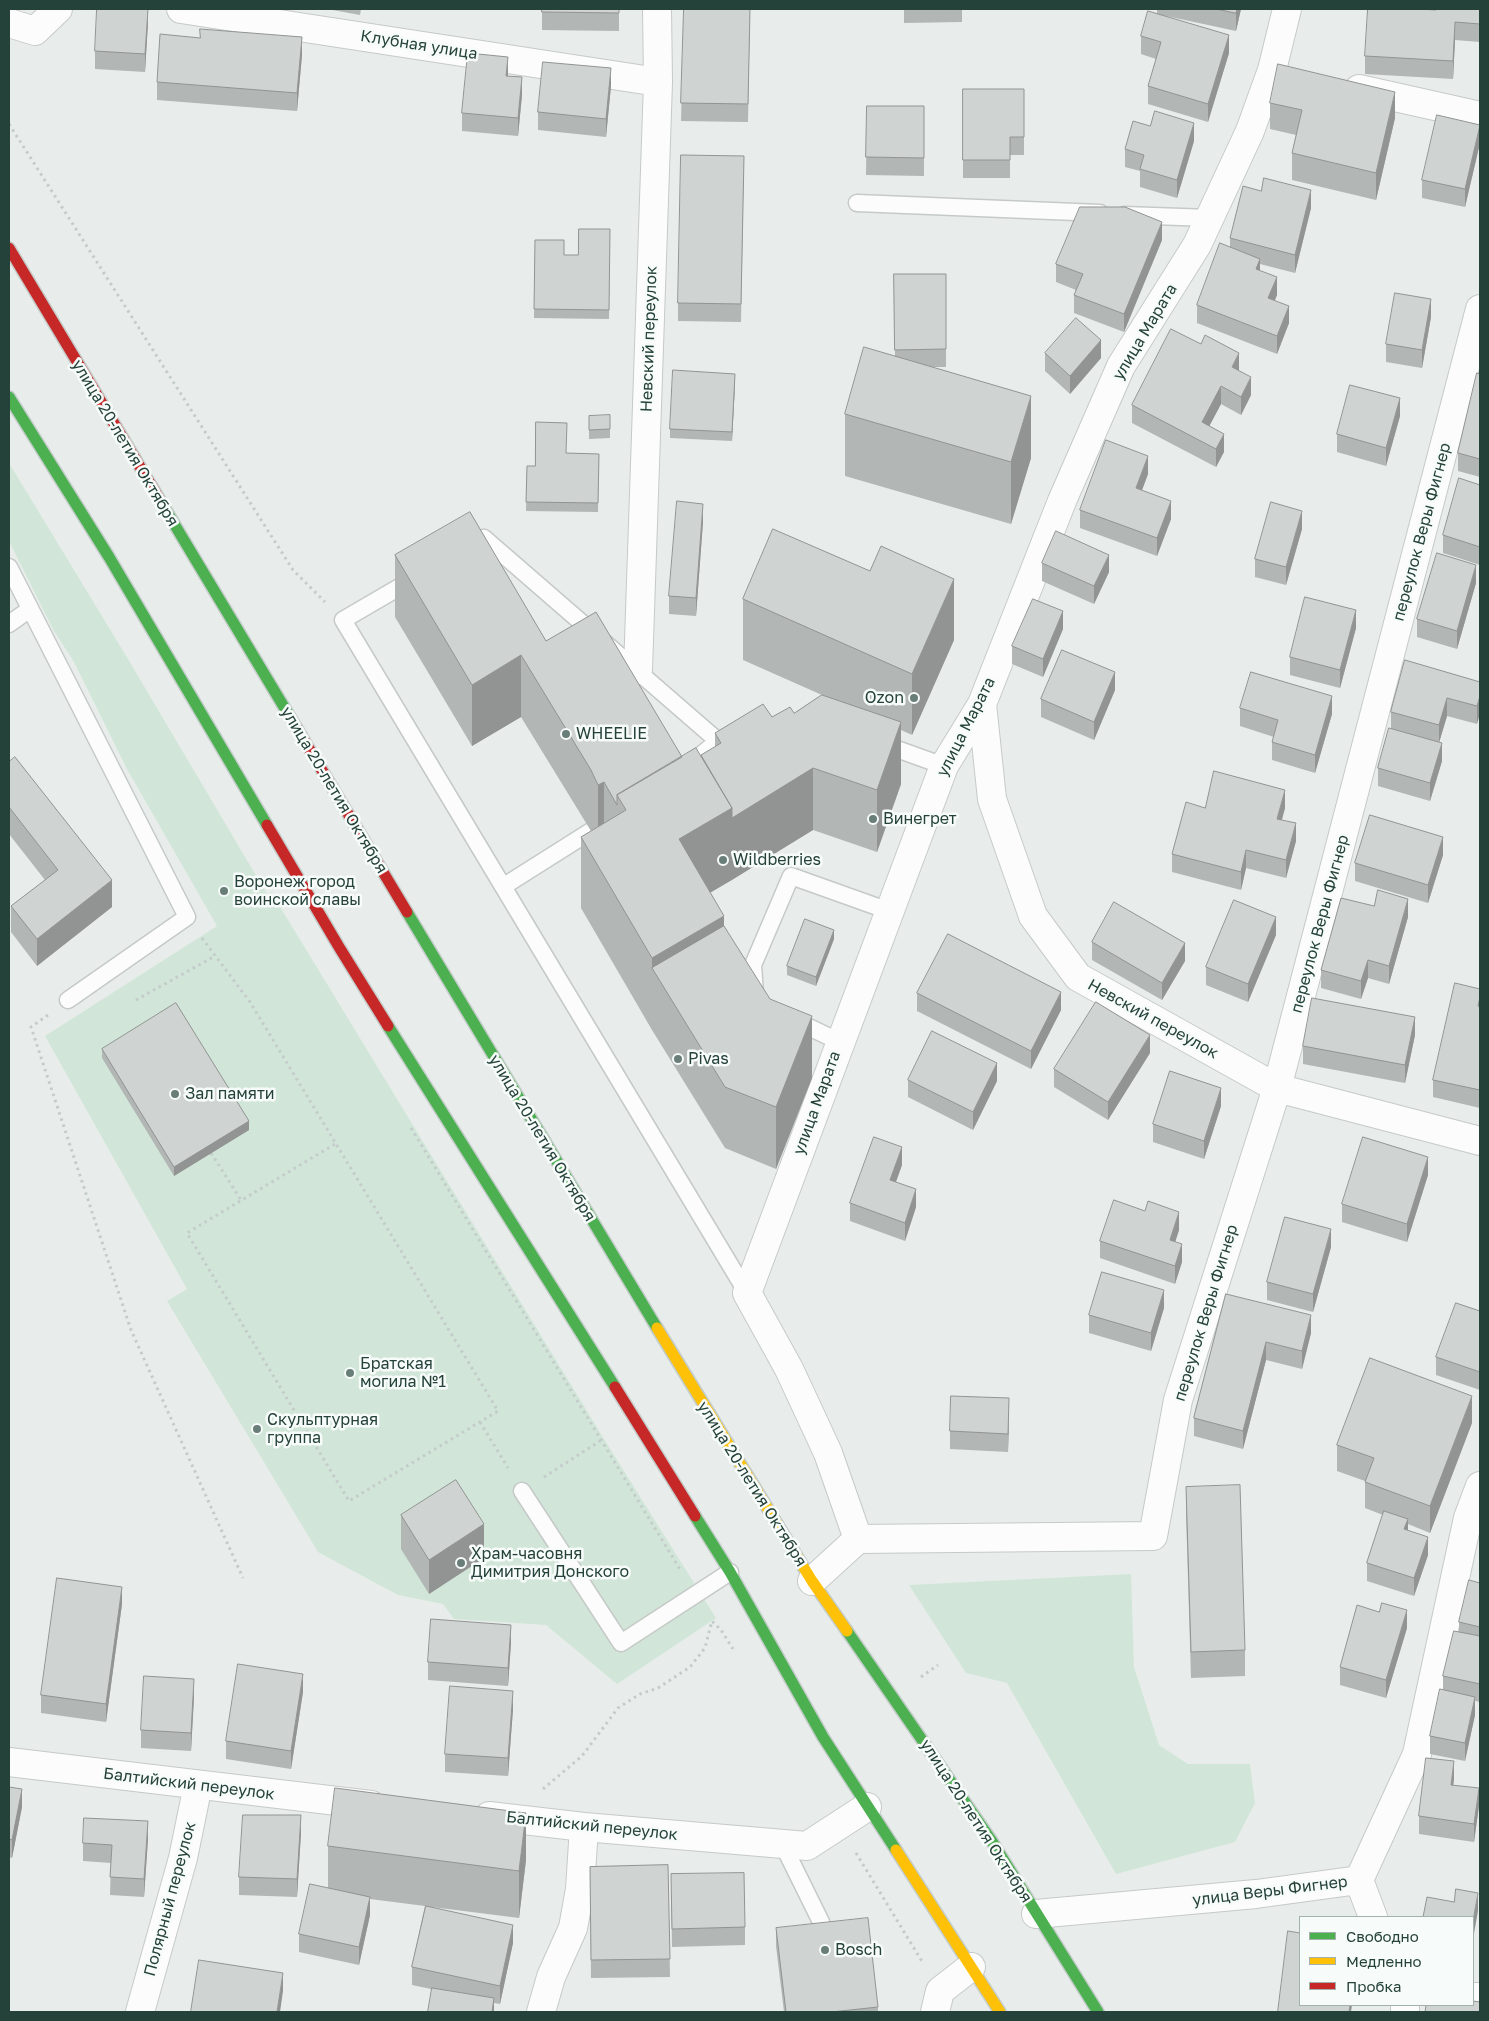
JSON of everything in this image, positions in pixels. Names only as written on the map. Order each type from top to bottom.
[{"type":"main road","name":"улица 20-летия Октября","points":[[9,248],[585,1210],[812,1580],[991,1840],[1098,2012]]},
{"type":"main road","points":[[9,397],[109,557],[339,947],[730,1572],[823,1737],[1000,2012]]},
{"type":"street","points":[[9,22],[34,31],[58,9]]},
{"type":"street","name":"Клубная улица","points":[[181,9],[658,82]]},
{"type":"street","name":"Невский переулок","points":[[638,670],[658,82],[657,9]]},
{"type":"street","name":"улица Марата","points":[[747,1293],[944,766],[982,704],[1062,501],[1121,366],[1197,245],[1250,131],[1272,70],[1287,9]]},
{"type":"street","points":[[1272,70],[1300,76]]},
{"type":"street","points":[[1338,85],[1480,116]]},
{"type":"street","name":"переулок Веры Фигнер","points":[[858,1539],[1153,1536],[1178,1400],[1277,1088],[1480,309]]},
{"type":"street","name":"Невский переулок","points":[[982,704],[992,799],[998,817],[1033,916],[1078,977],[1277,1088],[1480,1141]]},
{"type":"street","points":[[747,1293],[789,1369],[828,1453],[858,1539],[812,1580]]},
{"type":"street","name":"улица Веры Фигнер","points":[[1036,1914],[1256,1894],[1359,1880],[1417,1754],[1468,1518],[1480,1486]]},
{"type":"street","name":"Балтийский переулок","points":[[9,1762],[392,1807]]},
{"type":"street","name":"Полярный переулок","points":[[140,2012],[184,1858],[198,1785]]},
{"type":"street","name":"Балтийский переулок","points":[[469,1815],[807,1846],[867,1807]]},
{"type":"street","points":[[541,2012],[552,1977],[573,1928],[580,1889],[584,1827]]},
{"type":"street","points":[[1359,1880],[1374,1916]]},
{"type":"street","points":[[934,2012],[940,1991],[971,1967]]},
{"type":"lane","points":[[857,203],[1210,218]]},
{"type":"lane","points":[[451,558],[484,538],[718,741]]},
{"type":"lane","points":[[9,567],[187,917],[68,1000]]},
{"type":"lane","points":[[426,572],[343,620],[747,1293]]},
{"type":"lane","points":[[9,624],[30,609]]},
{"type":"lane","points":[[864,737],[944,766]]},
{"type":"lane","points":[[676,776],[718,741],[747,738]]},
{"type":"lane","points":[[504,886],[591,831]]},
{"type":"lane","points":[[764,1005],[756,1001],[753,965],[791,876],[889,911]]},
{"type":"lane","points":[[781,1014],[840,1042]]},
{"type":"lane","points":[[522,1491],[621,1643],[730,1572]]},
{"type":"lane","points":[[782,1843],[821,1922]]},
{"type":"path","points":[[9,124],[293,570],[343,620]]},
{"type":"path","points":[[187,917],[250,1002],[498,1411],[349,1501],[187,1233],[336,1144]]},
{"type":"path","points":[[136,1000],[215,956]]},
{"type":"path","points":[[68,1000],[31,1028],[131,1330],[243,1578]]},
{"type":"path","points":[[211,1153],[241,1200]]},
{"type":"path","points":[[446,1187],[682,1572]]},
{"type":"path","points":[[480,1422],[522,1491],[600,1441]]},
{"type":"path","points":[[540,1792],[582,1756],[618,1708],[640,1694],[658,1688],[690,1667],[705,1648],[712,1621]]},
{"type":"path","points":[[921,1677],[938,1665]]},
{"type":"path","points":[[854,1850],[924,1966]]},
{"type":"green space","points":[[9,463],[267,894],[271,892],[604,1439],[716,1618],[617,1684],[546,1625],[454,1619],[443,1604],[398,1595],[318,1552],[167,1301],[187,1289],[45,1036],[217,926],[127,769],[74,662],[54,631],[9,541]]},
{"type":"green space","points":[[1131,1574],[1134,1667],[1159,1745],[1188,1764],[1250,1764],[1255,1803],[1235,1842],[1116,1874],[1007,1683],[966,1673],[909,1585]]},
{"type":"building","points":[[97,9],[148,9],[145,54],[95,51]]},
{"type":"building","points":[[542,9],[619,9],[619,13],[542,12]]},
{"type":"building","points":[[684,9],[750,9],[748,104],[681,103]]},
{"type":"building","points":[[1217,9],[1237,9],[1236,13]]},
{"type":"building","points":[[1368,9],[1480,9],[1480,24],[1455,22],[1453,61],[1365,56]]},
{"type":"building","points":[[1148,11],[1229,35],[1208,104],[1148,86],[1161,42],[1141,36]]},
{"type":"building","points":[[200,29],[302,37],[297,93],[157,82],[160,34],[200,38]]},
{"type":"building","points":[[468,53],[508,57],[506,76],[522,77],[518,118],[462,113]]},
{"type":"building","points":[[543,62],[611,68],[606,119],[538,112]]},
{"type":"building","points":[[1278,64],[1395,92],[1376,173],[1292,153],[1302,110],[1270,103]]},
{"type":"building","points":[[963,89],[1024,89],[1024,137],[1010,137],[1010,160],[963,160]]},
{"type":"building","points":[[867,106],[924,106],[924,158],[866,157]]},
{"type":"building","points":[[1155,111],[1194,123],[1177,180],[1140,169],[1144,155],[1125,149],[1133,121],[1150,126]]},
{"type":"building","points":[[1437,115],[1480,125],[1465,189],[1422,180]]},
{"type":"building","points":[[681,155],[744,156],[741,304],[678,303]]},
{"type":"building","points":[[1264,178],[1311,190],[1295,255],[1230,238],[1243,186],[1261,191]]},
{"type":"building","points":[[1080,207],[1125,207],[1162,222],[1124,314],[1074,295],[1083,274],[1056,264]]},
{"type":"building","points":[[579,229],[610,229],[609,310],[534,309],[535,240],[564,240],[564,255],[578,255]]},
{"type":"building","points":[[1220,243],[1260,259],[1256,269],[1277,277],[1268,298],[1289,306],[1277,336],[1197,305]]},
{"type":"building","points":[[894,274],[946,274],[946,349],[895,350]]},
{"type":"building","points":[[1395,293],[1431,299],[1422,350],[1386,344]]},
{"type":"building","points":[[1076,318],[1101,340],[1070,376],[1045,353]]},
{"type":"building","points":[[1171,329],[1201,344],[1205,335],[1239,353],[1232,367],[1251,377],[1241,397],[1221,386],[1202,422],[1224,434],[1216,449],[1132,405]]},
{"type":"building","points":[[864,347],[1031,396],[1011,462],[845,414]]},
{"type":"building","points":[[673,370],[735,374],[732,432],[670,429]]},
{"type":"building","points":[[1477,373],[1480,374],[1480,459],[1458,453]]},
{"type":"building","points":[[1350,385],[1400,398],[1386,448],[1337,434]]},
{"type":"building","points":[[610,415],[610,429],[589,430],[589,416]]},
{"type":"building","points":[[536,422],[567,423],[566,453],[599,454],[598,503],[526,502],[527,466],[535,466]]},
{"type":"building","points":[[1106,440],[1148,456],[1136,488],[1171,501],[1157,538],[1080,510]]},
{"type":"building","points":[[1459,478],[1480,485],[1480,547],[1443,535]]},
{"type":"building","points":[[677,501],[703,504],[696,598],[669,596]]},
{"type":"building","points":[[1271,502],[1302,511],[1286,567],[1255,559]]},
{"type":"building","points":[[470,512],[546,641],[596,612],[682,757],[617,795],[617,805],[604,782],[598,785],[591,770],[521,655],[472,685],[395,555]]},
{"type":"building","points":[[773,529],[870,571],[881,546],[954,579],[912,674],[743,599]]},
{"type":"building","points":[[1056,531],[1109,555],[1094,586],[1042,563]]},
{"type":"building","points":[[1437,553],[1476,565],[1457,631],[1417,619]]},
{"type":"building","points":[[1305,597],[1356,610],[1340,670],[1290,657]]},
{"type":"building","points":[[1033,599],[1063,611],[1043,659],[1012,646]]},
{"type":"building","points":[[1062,650],[1115,672],[1094,722],[1041,699]]},
{"type":"building","points":[[1405,660],[1480,682],[1480,696],[1477,706],[1447,698],[1439,725],[1391,712]]},
{"type":"building","points":[[1251,672],[1332,696],[1315,755],[1272,742],[1278,720],[1240,708]]},
{"type":"building","points":[[822,695],[901,722],[877,790],[813,768],[732,818],[732,808],[701,755],[721,743],[715,733],[763,704],[772,717],[790,707],[794,713]]},
{"type":"building","points":[[1389,728],[1442,743],[1430,783],[1378,768]]},
{"type":"building","points":[[696,748],[732,808],[679,839],[724,916],[652,958],[581,837],[626,810],[617,795]]},
{"type":"building","points":[[15,757],[112,880],[37,939],[11,906],[58,870],[9,807],[9,762]]},
{"type":"building","points":[[1214,771],[1285,790],[1277,819],[1296,823],[1286,860],[1246,850],[1241,872],[1172,854],[1186,802],[1205,808]]},
{"type":"building","points":[[1370,815],[1443,837],[1428,885],[1355,863]]},
{"type":"building","points":[[1378,890],[1408,899],[1389,966],[1368,960],[1361,981],[1321,970],[1341,898],[1374,906]]},
{"type":"building","points":[[1234,900],[1276,917],[1248,984],[1206,967]]},
{"type":"building","points":[[1114,902],[1185,943],[1162,983],[1092,942]]},
{"type":"building","points":[[805,919],[834,930],[816,977],[787,966]]},
{"type":"building","points":[[724,926],[770,999],[812,1016],[776,1107],[725,1087],[652,968]]},
{"type":"building","points":[[948,934],[1061,992],[1031,1051],[917,993]]},
{"type":"building","points":[[1455,983],[1480,989],[1478,1006],[1480,1007],[1480,1090],[1433,1080]]},
{"type":"building","points":[[1312,998],[1415,1017],[1405,1065],[1303,1046]]},
{"type":"building","points":[[1096,1002],[1150,1035],[1108,1102],[1054,1069]]},
{"type":"building","name":"Зал памяти","points":[[176,1003],[249,1121],[174,1167],[102,1049]]},
{"type":"building","points":[[932,1031],[997,1063],[973,1112],[908,1080]]},
{"type":"building","points":[[1170,1071],[1221,1088],[1204,1141],[1153,1124]]},
{"type":"building","points":[[874,1137],[902,1147],[890,1180],[916,1189],[905,1223],[850,1203]]},
{"type":"building","points":[[1363,1137],[1428,1157],[1407,1224],[1342,1204]]},
{"type":"building","points":[[1114,1200],[1145,1211],[1148,1201],[1179,1212],[1170,1240],[1182,1244],[1175,1266],[1100,1241]]},
{"type":"building","points":[[1285,1217],[1331,1229],[1313,1294],[1267,1282]]},
{"type":"building","points":[[1102,1272],[1164,1290],[1151,1333],[1089,1315]]},
{"type":"building","points":[[1226,1294],[1311,1315],[1302,1351],[1266,1342],[1243,1431],[1194,1418]]},
{"type":"building","points":[[1456,1303],[1480,1311],[1480,1372],[1436,1357]]},
{"type":"building","points":[[1370,1358],[1472,1396],[1430,1506],[1365,1482],[1374,1458],[1337,1445]]},
{"type":"building","points":[[951,1396],[1009,1398],[1008,1434],[950,1431]]},
{"type":"building","points":[[456,1480],[484,1524],[429,1560],[401,1515]]},
{"type":"building","points":[[1240,1485],[1245,1650],[1191,1652],[1186,1487]]},
{"type":"building","points":[[1384,1511],[1408,1519],[1404,1529],[1428,1537],[1414,1578],[1367,1563]]},
{"type":"building","points":[[57,1578],[122,1587],[106,1704],[41,1695]]},
{"type":"building","points":[[1469,1580],[1480,1583],[1480,1627],[1459,1622]]},
{"type":"building","points":[[1382,1603],[1407,1610],[1386,1680],[1340,1667],[1357,1605],[1379,1612]]},
{"type":"building","points":[[431,1619],[511,1625],[508,1668],[428,1662]]},
{"type":"building","points":[[1454,1631],[1480,1636],[1480,1684],[1443,1676]]},
{"type":"building","points":[[238,1664],[303,1674],[291,1751],[226,1741]]},
{"type":"building","points":[[144,1676],[194,1679],[191,1733],[141,1730]]},
{"type":"building","points":[[450,1686],[513,1691],[508,1758],[445,1754]]},
{"type":"building","points":[[1440,1689],[1475,1697],[1465,1743],[1430,1736]]},
{"type":"building","points":[[1426,1758],[1454,1761],[1451,1785],[1479,1788],[1474,1824],[1419,1816]]},
{"type":"building","points":[[9,1787],[22,1789],[12,1840],[9,1839]]},
{"type":"building","points":[[335,1788],[526,1813],[519,1871],[328,1846]]},
{"type":"building","points":[[243,1815],[301,1815],[297,1879],[239,1877]]},
{"type":"building","points":[[84,1818],[148,1821],[144,1879],[110,1877],[112,1845],[83,1843]]},
{"type":"building","points":[[668,1865],[670,1959],[591,1960],[590,1867]]},
{"type":"building","points":[[744,1873],[745,1927],[672,1929],[671,1874]]},
{"type":"building","points":[[310,1884],[370,1897],[359,1947],[299,1934]]},
{"type":"building","points":[[1456,1889],[1478,1893],[1474,1916],[1423,1916],[1427,1897],[1454,1902]]},
{"type":"building","points":[[426,1906],[513,1925],[500,1986],[412,1967]]},
{"type":"building","points":[[868,1918],[878,2007],[831,2012],[786,2012],[776,1928]]},
{"type":"building","points":[[1288,1931],[1299,1933],[1299,2006],[1350,2006],[1349,2012],[1278,2012]]},
{"type":"building","points":[[199,1960],[283,1973],[277,2012],[191,2012]]},
{"type":"building","points":[[432,1988],[494,1998],[492,2012],[428,2012]]},
{"type":"building","points":[[1474,2001],[1480,2002],[1480,2012],[1425,2012],[1426,2006],[1474,2006]]},
{"type":"traffic: fast","points":[[9,397],[109,557],[267,825]]},
{"type":"traffic: fast","points":[[161,502],[296,727]]},
{"type":"traffic: fast","points":[[407,912],[657,1328]]},
{"type":"traffic: fast","points":[[388,1026],[615,1387]]},
{"type":"traffic: fast","points":[[695,1516],[730,1572],[823,1737],[896,1850]]},
{"type":"traffic: fast","points":[[847,1631],[991,1840],[1098,2012]]},
{"type":"traffic: slow","points":[[657,1328],[812,1581],[847,1631]]},
{"type":"traffic: slow","points":[[896,1850],[1000,2012]]},
{"type":"traffic: jam","points":[[9,248],[161,502]]},
{"type":"traffic: jam","points":[[296,727],[407,912]]},
{"type":"traffic: jam","points":[[267,825],[388,1026]]},
{"type":"traffic: jam","points":[[615,1387],[695,1516]]},
{"type":"place","name":"Ozon","points":[[914,698]]},
{"type":"place","name":"WHEELIE","points":[[566,734]]},
{"type":"place","name":"Винегрет","points":[[873,819]]},
{"type":"place","name":"Wildberries","points":[[723,860]]},
{"type":"place","name":"Воронеж город воинской славы","points":[[224,891]]},
{"type":"place","name":"Pivas","points":[[678,1059]]},
{"type":"place","name":"Зал памяти","points":[[175,1094]]},
{"type":"place","name":"Братская могила №1","points":[[350,1373]]},
{"type":"place","name":"Скульптурная группа","points":[[257,1429]]},
{"type":"place","name":"Храм-часовня Димитрия Донского","points":[[461,1563]]},
{"type":"place","name":"Bosch","points":[[825,1950]]}]
